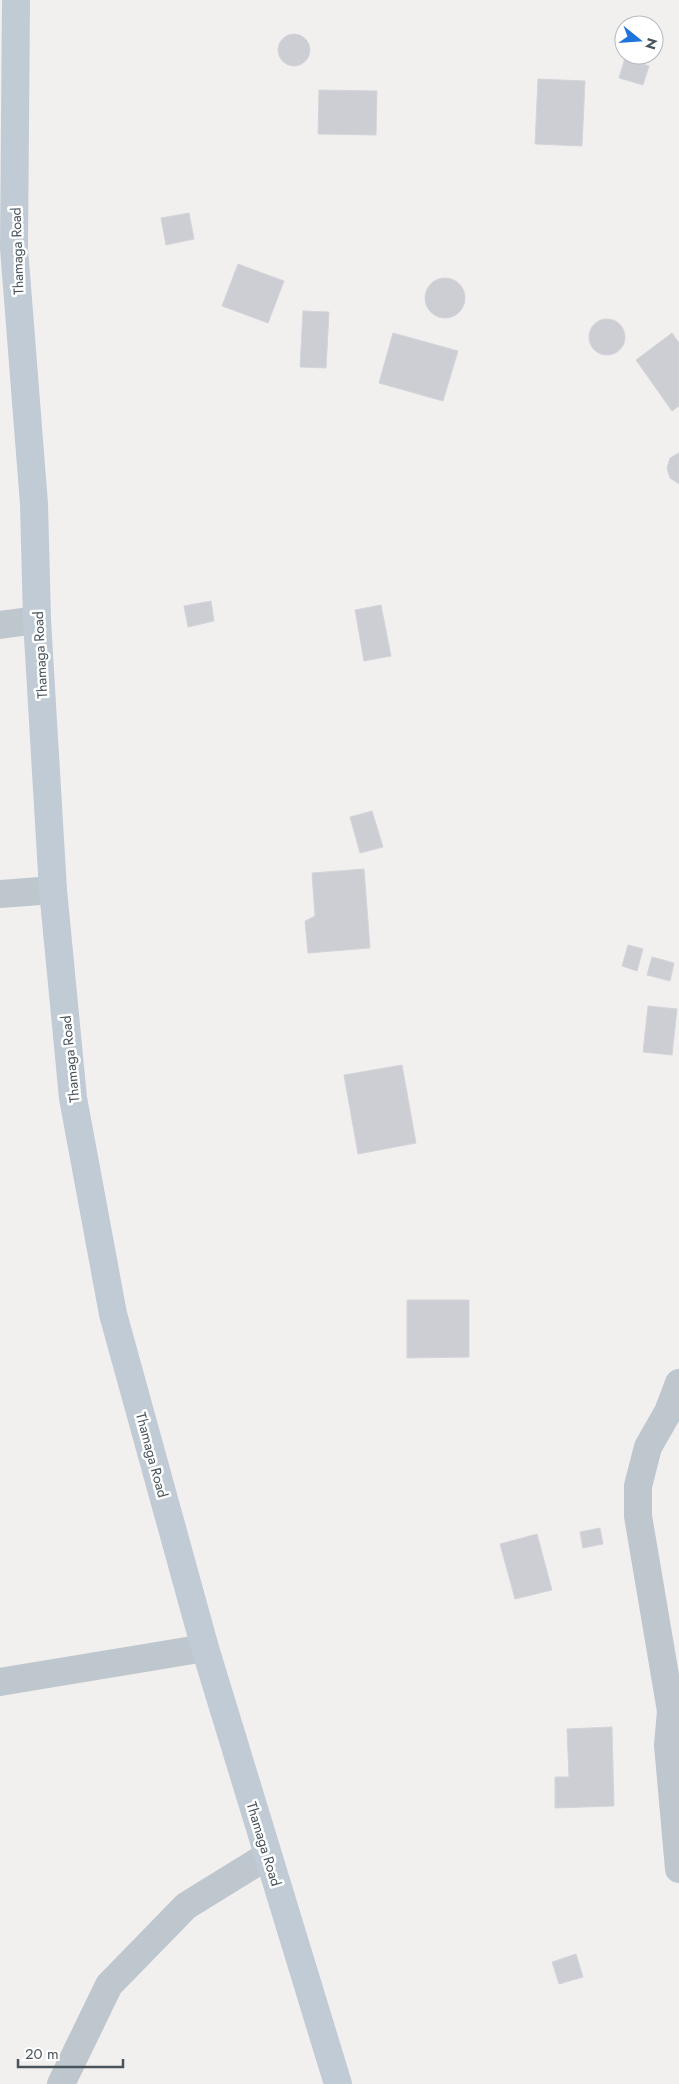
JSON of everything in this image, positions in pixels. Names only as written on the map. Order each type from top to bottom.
[{"type":"main road","name":"Thamaga Road","points":[[16,0],[14,248],[34,504],[37,620],[53,890],[73,1098],[113,1314],[205,1648],[338,2084]]},
{"type":"street","points":[[0,625],[37,620]]},
{"type":"street","points":[[0,894],[53,890]]},
{"type":"street","points":[[679,1382],[668,1412],[648,1447],[638,1486],[638,1516],[675,1706],[668,1745],[679,1869]]},
{"type":"street","points":[[0,1682],[205,1648]]},
{"type":"street","points":[[61,2084],[109,1985],[186,1906],[267,1856]]},
{"type":"building","points":[[294,34],[305,39],[310,50],[305,61],[294,66],[283,61],[278,50],[283,39]]},
{"type":"building","points":[[623,65],[649,66],[643,85],[619,78]]},
{"type":"building","points":[[538,79],[585,81],[582,146],[535,144]]},
{"type":"building","points":[[319,90],[377,91],[376,135],[318,134]]},
{"type":"building","points":[[189,213],[194,239],[166,245],[161,218]]},
{"type":"building","points":[[238,264],[284,281],[268,323],[222,306]]},
{"type":"building","points":[[445,278],[456,281],[462,287],[465,298],[462,309],[456,315],[445,318],[434,315],[428,309],[425,298],[428,287],[434,281]]},
{"type":"building","points":[[303,311],[329,312],[326,368],[300,367]]},
{"type":"building","points":[[607,319],[614,320],[620,324],[624,330],[624,344],[620,350],[614,354],[607,355],[600,354],[594,350],[590,344],[589,337],[590,330],[594,324],[600,320]]},
{"type":"building","points":[[393,333],[458,351],[443,401],[379,383]]},
{"type":"building","points":[[672,333],[679,343],[679,406],[672,411],[636,360]]},
{"type":"building","points":[[679,453],[679,484],[670,478],[667,468],[670,458]]},
{"type":"building","points":[[211,601],[214,621],[188,627],[184,606]]},
{"type":"building","points":[[381,605],[391,656],[364,661],[355,610]]},
{"type":"building","points":[[372,811],[383,847],[360,853],[350,817]]},
{"type":"building","points":[[364,869],[370,948],[308,953],[305,921],[315,916],[312,873]]},
{"type":"building","points":[[628,945],[643,949],[637,971],[622,966]]},
{"type":"building","points":[[652,957],[674,963],[670,981],[647,975]]},
{"type":"building","points":[[648,1006],[677,1009],[672,1055],[643,1052]]},
{"type":"building","points":[[402,1065],[416,1143],[358,1154],[344,1075]]},
{"type":"building","points":[[407,1300],[469,1300],[469,1357],[407,1358]]},
{"type":"building","points":[[600,1528],[603,1544],[583,1548],[580,1532]]},
{"type":"building","points":[[537,1534],[552,1590],[515,1599],[500,1544]]},
{"type":"building","points":[[612,1727],[614,1806],[555,1808],[555,1777],[569,1777],[567,1729]]},
{"type":"building","points":[[576,1954],[583,1977],[559,1984],[552,1962]]}]
